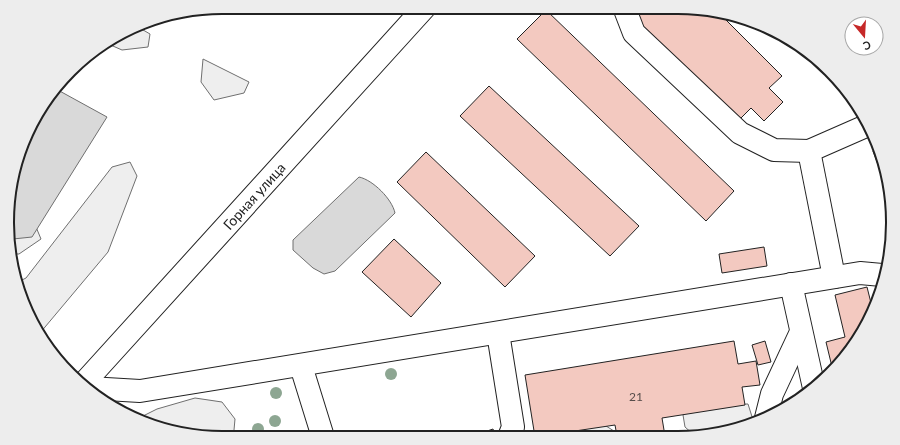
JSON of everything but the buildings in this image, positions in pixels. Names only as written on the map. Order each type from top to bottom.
[{"type":"street","name":"Горная улица","points":[[86,380],[419,14]]},
{"type":"street","points":[[627,14],[634,32],[740,134],[774,150],[809,151],[863,127]]},
{"type":"street","points":[[809,151],[834,277]]},
{"type":"street","points":[[97,388],[140,391],[301,366],[834,277],[860,273],[879,275]]},
{"type":"street","points":[[790,284],[812,381]]},
{"type":"street","points":[[768,410],[772,394],[801,332]]},
{"type":"street","points":[[498,333],[513,427],[512,431]]},
{"type":"street","points":[[301,366],[321,431]]},
{"type":"shaded area","points":[[143,30],[150,34],[148,47],[122,50],[112,46]]},
{"type":"shaded area","points":[[203,59],[249,82],[244,93],[214,100],[201,82]]},
{"type":"shaded area","points":[[61,92],[107,117],[32,237],[14,239],[14,209],[18,182],[25,155],[36,130],[49,107]]},
{"type":"shaded area","points":[[130,162],[137,176],[108,252],[43,329],[30,302],[22,280],[26,278],[112,167]]},
{"type":"shaded area","points":[[359,177],[376,186],[386,196],[395,213],[335,271],[324,274],[313,268],[293,250],[293,240]]},
{"type":"shaded area","points":[[14,227],[36,227],[41,239],[19,254],[17,254]]},
{"type":"shaded area","points":[[195,398],[222,402],[235,419],[234,430],[209,431],[182,427],[144,415],[157,409]]},
{"type":"shaded area","points":[[748,404],[752,417],[718,427],[690,431],[685,427],[683,415],[695,405]]},
{"type":"shaded area","points":[[603,424],[614,431],[572,431]]}]
